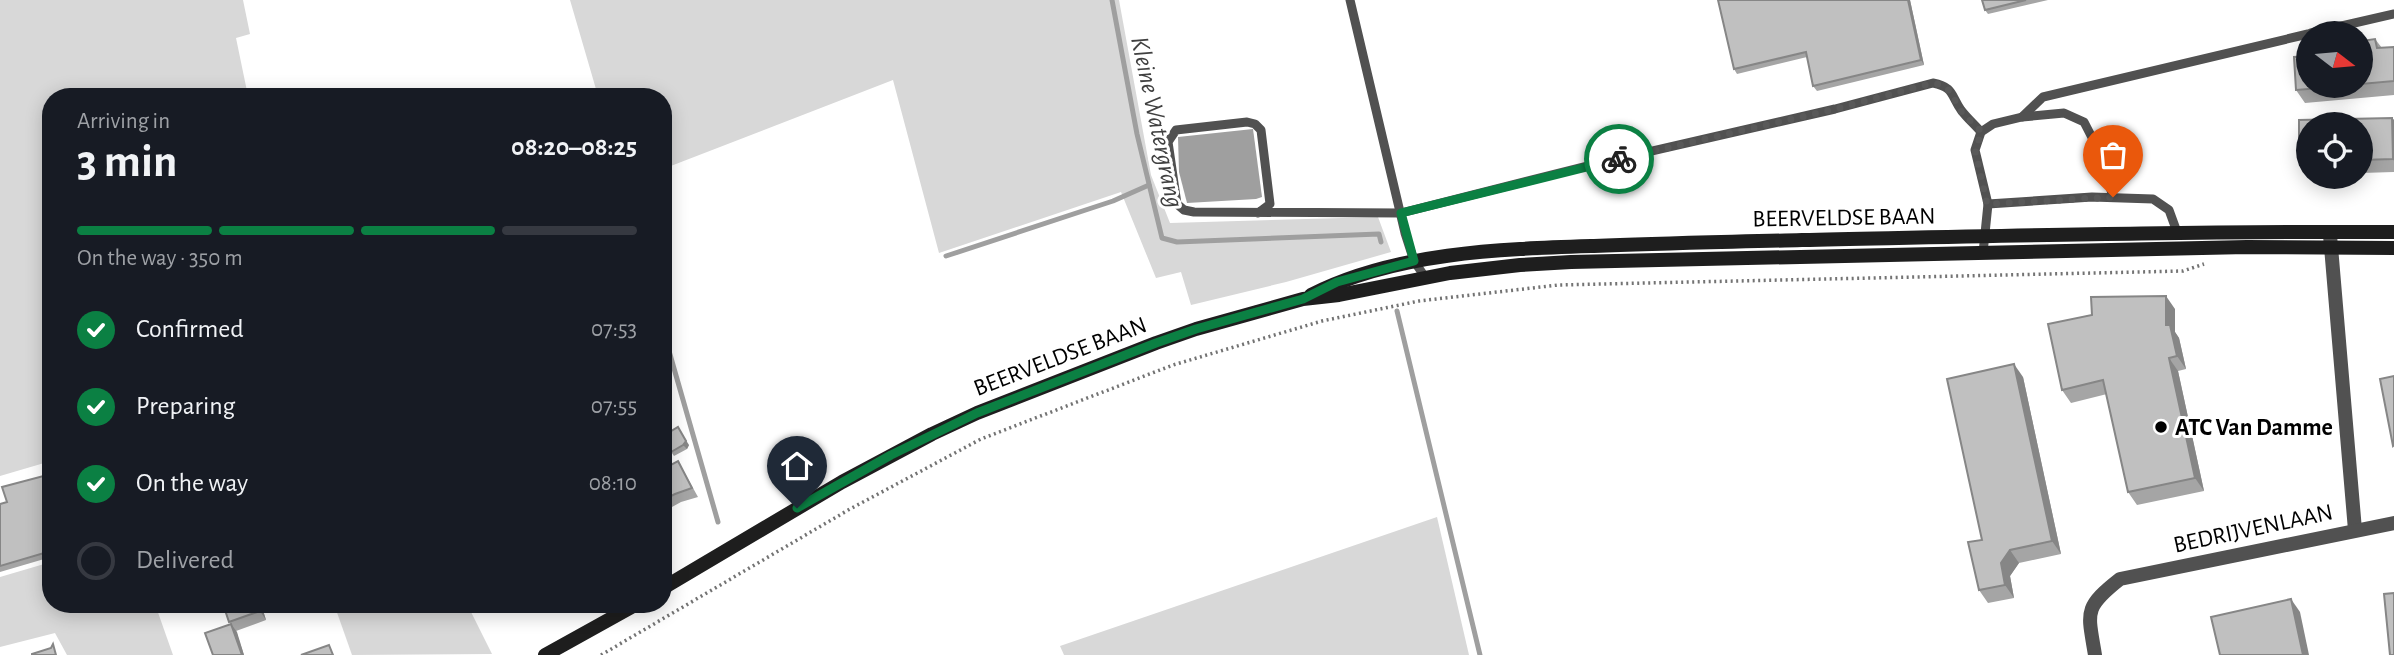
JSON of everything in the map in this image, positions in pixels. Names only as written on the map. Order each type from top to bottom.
[{"type":"main road","name":"BEERVELDSE BAAN","points":[[1303,299],[1337,282],[1414,261],[1519,250],[2178,232],[2394,232]]},
{"type":"main road","name":"BEERVELDSE BAAN","points":[[672,583],[842,482],[932,433],[1156,343],[1303,299],[1339,295],[1425,277],[1558,262],[2247,247],[2394,248]]},
{"type":"main road","points":[[545,655],[621,613]]},
{"type":"street","name":"BEDRIJVENLAAN","points":[[2095,655],[2088,615],[2101,594],[2120,579],[2355,530],[2329,232]]},
{"type":"street","points":[[2355,530],[2394,523]]},
{"type":"lane","points":[[1350,0],[1401,213],[1414,261],[1425,277]]},
{"type":"lane","points":[[2364,21],[2394,14]]},
{"type":"lane","points":[[2022,117],[2043,97],[2296,37]]},
{"type":"lane","points":[[1258,213],[1270,204],[1261,130],[1255,124],[1176,130],[1168,142],[1177,204],[1184,210],[1194,212],[1258,213],[1401,213],[1933,83],[1944,85],[1954,95],[1959,109],[1982,132]]},
{"type":"lane","points":[[1983,253],[1987,204],[1975,150],[1982,132],[1993,124],[2022,117],[2064,113],[2084,121],[2100,153],[2113,197]]},
{"type":"lane","points":[[1987,204],[2113,197],[2153,199],[2169,210],[2178,232]]},
{"type":"path","points":[[601,655],[850,509],[981,439],[1172,365],[1322,321],[1419,302],[1558,285],[2183,271],[2210,262]]},
{"type":"shaded area","points":[[0,0],[243,0],[250,34],[236,38],[246,88],[42,88],[42,464],[0,476]]},
{"type":"shaded area","points":[[570,0],[1119,0],[1151,175],[1170,223],[1378,217],[1391,252],[1286,282],[1191,305],[1181,272],[1156,278],[1121,192],[939,253],[893,80],[672,166],[672,88],[596,88]]},
{"type":"shaded area","points":[[1253,129],[1262,197],[1187,203],[1179,172],[1178,137]]},
{"type":"shaded area","points":[[1437,517],[1469,655],[1064,655],[1060,646]]},
{"type":"shaded area","points":[[42,565],[42,613],[158,613],[173,655],[67,655],[55,633],[0,647],[0,577]]},
{"type":"shaded area","points":[[337,613],[472,613],[492,654],[352,655]]},
{"type":"building","points":[[1718,0],[1908,0],[1921,60],[1813,86],[1806,52],[1734,69]]},
{"type":"building","points":[[1982,0],[2026,0],[1985,10]]},
{"type":"building","points":[[2373,39],[2377,48],[2394,47],[2394,81],[2373,83]]},
{"type":"building","points":[[2294,57],[2296,57],[2296,90]]},
{"type":"building","points":[[2373,118],[2392,118],[2393,159],[2373,160]]},
{"type":"building","points":[[2166,296],[2166,325],[2170,325],[2177,356],[2169,358],[2195,478],[2128,492],[2103,380],[2062,390],[2048,324],[2092,315],[2091,297]]},
{"type":"building","points":[[2014,364],[2052,541],[2010,550],[2001,563],[2005,585],[1979,590],[1968,542],[1982,540],[1947,379]]},
{"type":"building","points":[[2394,376],[2394,445],[2393,446],[2380,379]]},
{"type":"building","points":[[678,427],[686,441],[672,451],[672,431]]},
{"type":"building","points":[[678,461],[692,488],[672,496],[672,464]]},
{"type":"building","points":[[42,476],[42,554],[0,566],[0,504],[7,502],[2,487]]},
{"type":"building","points":[[2394,593],[2394,655],[2390,655],[2384,594]]},
{"type":"building","points":[[2291,599],[2303,655],[2220,655],[2211,617]]},
{"type":"building","points":[[226,613],[254,613],[229,622]]},
{"type":"building","points":[[231,624],[242,655],[213,655],[205,633]]},
{"type":"building","points":[[53,644],[56,655],[32,655],[51,648]]},
{"type":"building","points":[[329,645],[333,655],[301,655]]},
{"type":"waterway","name":"Kleine Watergrang","points":[[1112,0],[1137,134],[1162,238],[1177,242],[1379,234],[1381,242]]},
{"type":"waterway","points":[[946,256],[1113,201],[1149,185]]},
{"type":"waterway","name":"Kleine Watergrang","points":[[1397,311],[1480,655]]},
{"type":"waterway","points":[[672,361],[718,522]]},
{"type":"way so far","points":[[1619,159],[1835,109],[1933,83],[1944,85],[1954,95],[1959,109],[1982,132],[1975,150],[1987,204],[2113,197]]},
{"type":"place","name":"ATC Van Damme","points":[[2161,427]]},
{"type":"route","points":[[797,508],[932,433],[977,413],[1196,329],[1303,299],[1337,282],[1414,261],[1401,213],[1619,159]]}]
